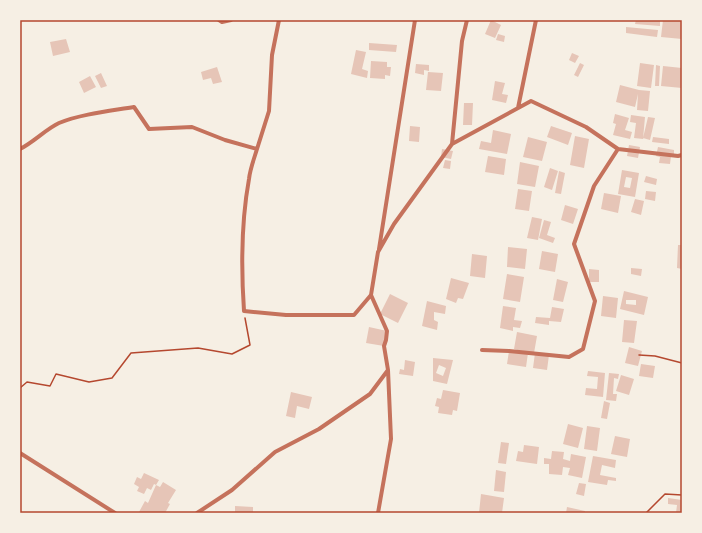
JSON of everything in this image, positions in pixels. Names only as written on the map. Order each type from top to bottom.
[{"type":"street","points":[[219,20],[222,22],[232,20]]},
{"type":"street","points":[[279,20],[272,55],[269,111],[249,178],[242,225],[242,287],[244,311],[286,315],[354,315],[370,295],[415,20]]},
{"type":"street","points":[[452,144],[462,41],[467,20]]},
{"type":"street","points":[[518,108],[536,20]]},
{"type":"street","points":[[378,252],[394,224],[452,144],[531,101],[586,127],[618,149],[678,156],[682,155]]},
{"type":"street","points":[[20,149],[29,145],[58,124],[94,114],[134,107],[149,129],[192,127],[225,140],[257,149]]},
{"type":"street","points":[[482,350],[569,357],[583,349],[595,301],[574,244],[594,186],[618,149]]},
{"type":"street","points":[[370,295],[387,331],[384,346],[388,370],[391,439],[378,513]]},
{"type":"street","points":[[197,513],[232,490],[276,452],[319,430],[370,394],[388,370]]},
{"type":"street","points":[[20,453],[115,513]]},
{"type":"path","points":[[20,388],[27,382],[50,386],[56,374],[89,382],[112,378],[131,353],[198,348],[232,354],[250,346],[244,311]]},
{"type":"path","points":[[639,355],[655,356],[682,363]]},
{"type":"path","points":[[646,513],[665,494],[682,495]]},
{"type":"building","points":[[491,20],[501,25],[495,38],[485,34]]},
{"type":"building","points":[[636,20],[660,20],[660,26],[635,24]]},
{"type":"building","points":[[663,20],[682,20],[682,39],[661,37]]},
{"type":"building","points":[[626,27],[658,30],[657,37],[626,33]]},
{"type":"building","points":[[498,34],[505,36],[504,42],[496,40]]},
{"type":"building","points":[[66,39],[70,52],[53,56],[50,42]]},
{"type":"building","points":[[369,43],[397,45],[396,52],[369,50]]},
{"type":"building","points":[[356,50],[366,52],[362,69],[368,71],[367,78],[351,74]]},
{"type":"building","points":[[572,53],[579,56],[575,63],[569,60]]},
{"type":"building","points":[[371,61],[387,62],[387,67],[391,67],[390,76],[385,75],[385,79],[370,78]]},
{"type":"building","points":[[580,63],[584,65],[578,77],[574,75]]},
{"type":"building","points":[[640,63],[654,65],[651,88],[637,86]]},
{"type":"building","points":[[416,64],[429,65],[429,71],[424,70],[424,75],[415,73]]},
{"type":"building","points":[[656,65],[660,66],[659,86],[655,86]]},
{"type":"building","points":[[663,66],[682,68],[682,88],[661,86]]},
{"type":"building","points":[[217,67],[222,82],[213,84],[211,78],[203,80],[201,72]]},
{"type":"building","points":[[428,72],[443,73],[441,91],[426,90]]},
{"type":"building","points":[[101,73],[107,86],[101,88],[95,76]]},
{"type":"building","points":[[90,76],[96,87],[84,93],[79,82]]},
{"type":"building","points":[[495,81],[505,83],[502,94],[508,95],[506,103],[492,100]]},
{"type":"building","points":[[620,85],[650,91],[648,111],[637,110],[638,94],[635,107],[616,102]]},
{"type":"building","points":[[464,103],[473,103],[472,125],[463,125]]},
{"type":"building","points":[[615,114],[629,118],[625,130],[632,132],[630,139],[613,135],[616,124],[613,123]]},
{"type":"building","points":[[631,115],[645,117],[643,139],[634,138],[636,123],[630,122]]},
{"type":"building","points":[[648,117],[655,118],[650,140],[643,138]]},
{"type":"building","points":[[410,126],[420,127],[419,142],[409,141]]},
{"type":"building","points":[[551,126],[572,133],[568,145],[547,137]]},
{"type":"building","points":[[493,130],[511,134],[507,154],[479,149],[481,141],[491,143]]},
{"type":"building","points":[[575,136],[589,139],[584,168],[570,165]]},
{"type":"building","points":[[528,137],[547,142],[542,161],[523,157]]},
{"type":"building","points":[[653,137],[669,139],[669,144],[652,142]]},
{"type":"building","points":[[629,145],[640,147],[638,158],[627,156]]},
{"type":"building","points":[[658,147],[674,150],[674,157],[671,156],[670,164],[659,163],[660,157],[656,156]]},
{"type":"building","points":[[442,149],[453,151],[451,159],[441,157]]},
{"type":"building","points":[[488,156],[506,159],[504,175],[485,172]]},
{"type":"building","points":[[445,160],[451,161],[450,169],[443,168]]},
{"type":"building","points":[[520,162],[539,166],[535,187],[517,184]]},
{"type":"building","points":[[550,168],[558,171],[552,190],[544,187]]},
{"type":"building","points":[[622,170],[639,173],[635,197],[618,194]],"holes":[[[626,177],[632,178],[630,188],[624,187]]]},
{"type":"building","points":[[559,171],[565,173],[561,194],[555,193]]},
{"type":"building","points":[[646,176],[657,179],[656,185],[644,182]]},
{"type":"building","points":[[518,189],[532,191],[529,211],[515,209]]},
{"type":"building","points":[[646,191],[656,192],[655,201],[645,199]]},
{"type":"building","points":[[604,193],[621,196],[618,213],[601,209]]},
{"type":"building","points":[[635,199],[644,201],[641,215],[631,212]]},
{"type":"building","points":[[565,205],[578,209],[573,224],[561,220]]},
{"type":"building","points":[[532,217],[542,219],[538,240],[527,238]]},
{"type":"building","points":[[544,220],[551,222],[547,235],[555,238],[553,243],[539,238]]},
{"type":"building","points":[[678,245],[682,245],[682,269],[677,268]]},
{"type":"building","points":[[508,247],[527,249],[525,269],[507,267]]},
{"type":"building","points":[[542,251],[558,254],[555,272],[539,269]]},
{"type":"building","points":[[472,254],[487,256],[485,278],[470,276]]},
{"type":"building","points":[[631,268],[642,269],[641,276],[631,274]]},
{"type":"building","points":[[589,269],[599,270],[599,282],[589,282]]},
{"type":"building","points":[[507,274],[524,277],[520,302],[503,299]]},
{"type":"building","points":[[451,278],[469,283],[463,299],[458,298],[456,303],[446,299]]},
{"type":"building","points":[[557,279],[568,282],[563,302],[553,300]]},
{"type":"building","points":[[624,291],[648,297],[644,315],[620,309]],"holes":[[[626,300],[636,300],[636,305],[626,304]]]},
{"type":"building","points":[[390,294],[408,303],[398,323],[380,314]]},
{"type":"building","points":[[603,296],[618,298],[616,318],[601,316]]},
{"type":"building","points":[[427,301],[446,306],[445,314],[434,312],[434,320],[438,322],[437,330],[422,326]]},
{"type":"building","points":[[503,306],[516,308],[514,320],[522,321],[520,328],[513,327],[513,331],[500,328]]},
{"type":"building","points":[[552,307],[564,309],[561,322],[549,321],[549,325],[535,323],[536,317],[550,318]]},
{"type":"building","points":[[624,320],[637,321],[634,343],[622,342]]},
{"type":"building","points":[[369,327],[387,331],[384,346],[366,343]]},
{"type":"building","points":[[517,332],[537,336],[534,353],[514,349]]},
{"type":"building","points":[[629,347],[642,351],[638,366],[625,363]]},
{"type":"building","points":[[509,351],[528,353],[526,367],[507,364]]},
{"type":"building","points":[[535,353],[549,355],[547,370],[533,368]]},
{"type":"building","points":[[433,358],[453,360],[447,384],[433,381]],"holes":[[[439,365],[446,368],[443,376],[436,373]]]},
{"type":"building","points":[[405,360],[415,362],[413,376],[399,374],[400,369],[404,370]]},
{"type":"building","points":[[641,364],[655,366],[653,378],[639,376]]},
{"type":"building","points":[[588,371],[605,373],[603,397],[585,395],[586,388],[597,389],[598,377],[587,376]]},
{"type":"building","points":[[609,373],[619,374],[618,379],[614,378],[613,394],[617,394],[616,401],[606,400]]},
{"type":"building","points":[[621,375],[634,379],[629,395],[616,391]]},
{"type":"building","points":[[443,390],[460,393],[457,411],[453,410],[452,415],[438,413],[439,407],[435,406],[437,398],[441,399]]},
{"type":"building","points":[[291,392],[312,397],[309,409],[297,406],[295,418],[286,416]]},
{"type":"building","points":[[604,401],[610,403],[607,419],[601,418]]},
{"type":"building","points":[[568,424],[583,428],[578,448],[563,444]]},
{"type":"building","points":[[587,426],[600,428],[597,451],[584,449]]},
{"type":"building","points":[[615,436],[630,439],[627,457],[611,454]]},
{"type":"building","points":[[501,442],[509,443],[506,464],[498,463]]},
{"type":"building","points":[[524,445],[539,447],[537,464],[516,461],[518,451],[523,452]]},
{"type":"building","points":[[552,451],[564,452],[563,459],[570,461],[571,454],[586,457],[582,478],[568,475],[570,468],[563,467],[562,475],[549,474],[549,464],[544,464],[544,458],[551,459]]},
{"type":"building","points":[[593,456],[616,460],[615,468],[602,465],[600,475],[616,478],[616,481],[608,480],[607,485],[588,482]]},
{"type":"building","points":[[496,470],[506,472],[504,492],[494,491]]},
{"type":"building","points":[[144,473],[159,480],[156,485],[154,484],[151,490],[147,488],[144,494],[137,491],[139,487],[134,484],[137,477],[141,479]]},
{"type":"building","points":[[163,482],[176,490],[168,503],[170,504],[165,513],[139,512],[145,501],[148,503],[156,485],[160,487]]},
{"type":"building","points":[[579,483],[586,484],[584,496],[576,494]]},
{"type":"building","points":[[481,494],[504,498],[502,513],[479,513]]},
{"type":"building","points":[[668,498],[682,500],[682,513],[676,513],[677,505],[668,504]]},
{"type":"building","points":[[235,506],[253,507],[253,513],[235,513]]},
{"type":"building","points":[[567,507],[585,511],[585,513],[566,513]]}]
